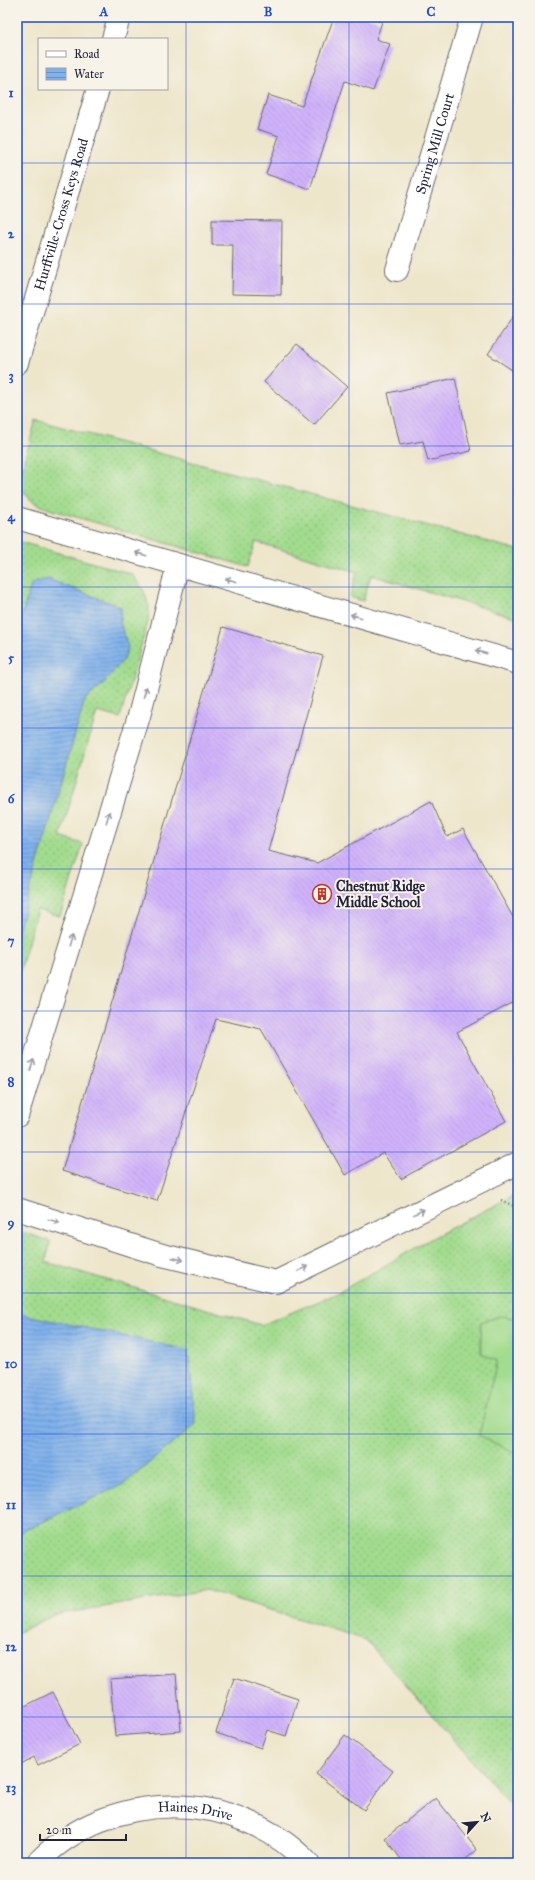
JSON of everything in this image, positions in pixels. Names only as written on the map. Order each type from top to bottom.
[{"type":"street","points":[[113,38],[119,17]]},
{"type":"street","name":"Spring Mill Court","points":[[397,270],[472,17]]},
{"type":"street","name":"Hurffville-Cross Keys Road","points":[[17,363],[98,90]]},
{"type":"street","points":[[17,518],[518,663]]},
{"type":"street","points":[[17,1116],[139,716],[178,565]]},
{"type":"street","points":[[17,1209],[162,1255],[276,1282],[518,1163]]},
{"type":"street","name":"Haines Drive","points":[[37,1863],[60,1843],[95,1821],[135,1809],[171,1806],[221,1812],[243,1820],[287,1844],[308,1863]]},
{"type":"green space","points":[[36,420],[518,550],[518,618],[371,575],[363,601],[350,597],[357,572],[256,542],[248,567],[49,509],[33,502],[17,485]]},
{"type":"green space","points":[[17,541],[132,574],[144,591],[149,607],[148,622],[120,718],[97,712],[60,837],[83,844],[60,916],[37,910],[17,982]]},
{"type":"green space","points":[[17,1040],[25,1043],[17,1070]]},
{"type":"green space","points":[[518,1193],[518,1813],[366,1640],[207,1590],[54,1615],[17,1633],[17,1231],[50,1241],[46,1262],[261,1325],[336,1294],[434,1237]]},
{"type":"green space","points":[[501,1316],[518,1319],[518,1455],[479,1435],[497,1361],[481,1353],[481,1322]]},
{"type":"water","points":[[48,579],[121,607],[120,623],[128,647],[124,659],[102,685],[85,700],[17,935],[17,632],[31,584]]},
{"type":"water","points":[[17,1313],[188,1350],[196,1424],[124,1484],[17,1534]]},
{"type":"building","points":[[334,17],[366,17],[382,22],[376,39],[390,44],[373,91],[345,81],[310,189],[266,174],[279,136],[257,129],[268,95],[302,106]]},
{"type":"building","points":[[212,220],[282,221],[281,295],[232,294],[233,245],[212,245]]},
{"type":"building","points":[[518,309],[518,374],[488,354]]},
{"type":"building","points":[[297,344],[347,387],[314,425],[264,382]]},
{"type":"building","points":[[455,378],[471,451],[428,461],[423,441],[400,445],[388,393]]},
{"type":"building","name":"Chestnut Ridge Middle School","points":[[223,627],[323,656],[268,851],[317,863],[431,801],[447,837],[463,829],[518,926],[518,1000],[457,1032],[506,1121],[401,1179],[383,1153],[345,1175],[261,1029],[216,1019],[157,1201],[62,1171]]},
{"type":"building","points":[[176,1674],[181,1731],[115,1736],[110,1679]]},
{"type":"building","points":[[234,1678],[298,1699],[286,1736],[267,1730],[261,1748],[216,1733]]},
{"type":"building","points":[[53,1692],[80,1744],[38,1765],[34,1757],[17,1766],[17,1710]]},
{"type":"building","points":[[345,1735],[393,1771],[364,1810],[316,1774]]},
{"type":"building","points":[[436,1798],[477,1850],[461,1863],[404,1863],[385,1838]]},
{"type":"place","name":"Chestnut Ridge Middle School","points":[[322,894]]}]
